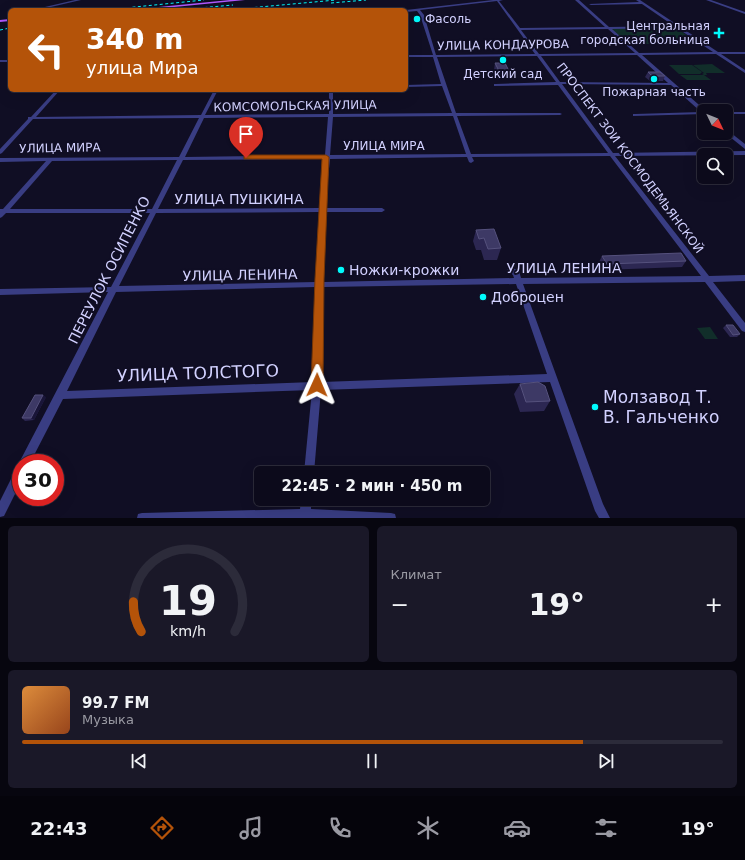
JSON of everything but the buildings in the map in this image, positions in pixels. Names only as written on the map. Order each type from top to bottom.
[{"type":"main road","points":[[153,8],[243,0]]},
{"type":"street","points":[[43,8],[79,0]]},
{"type":"street","name":"ПРОСПЕКТ ЗОИ КОСМОДЕМЬЯНСКОЙ","points":[[497,0],[611,154],[745,329]]},
{"type":"street","points":[[408,11],[502,0]]},
{"type":"street","points":[[577,0],[697,106]]},
{"type":"street","points":[[638,0],[745,72]]},
{"type":"street","points":[[708,0],[745,13]]},
{"type":"street","points":[[592,4],[643,3]]},
{"type":"street","points":[[418,10],[422,14],[444,86],[471,159]]},
{"type":"street","points":[[519,28],[678,27]]},
{"type":"street","name":"УЛИЦА КОНДАУРОВА","points":[[408,56],[745,53]]},
{"type":"street","points":[[496,85],[559,83],[672,84]]},
{"type":"street","points":[[408,86],[444,86]]},
{"type":"street","points":[[0,152],[30,118],[56,92]]},
{"type":"street","name":"ПЕРЕУЛОК ОСИПЕНКО","points":[[30,454],[115,290],[215,92]]},
{"type":"street","points":[[310,466],[317,385],[322,211],[331,116],[331,92]]},
{"type":"street","points":[[635,115],[697,112]]},
{"type":"street","points":[[733,113],[745,113]]},
{"type":"street","name":"КОМСОМОЛЬСКАЯ УЛИЦА","points":[[30,118],[560,114]]},
{"type":"street","points":[[733,137],[745,147]]},
{"type":"street","name":"УЛИЦА МИРА","points":[[0,160],[326,157],[471,159],[611,154],[745,153]]},
{"type":"street","points":[[1,213],[51,159]]},
{"type":"street","name":"УЛИЦА ПУШКИНА","points":[[1,213],[382,210]]},
{"type":"street","points":[[511,270],[516,273],[599,507],[605,518]]},
{"type":"street","name":"УЛИЦА ЛЕНИНА","points":[[0,292],[519,281],[707,280],[745,278]]},
{"type":"street","name":"УЛИЦА ТОЛСТОГО","points":[[60,395],[553,378]]},
{"type":"street","points":[[0,512],[12,489]]},
{"type":"street","points":[[305,516],[306,506]]},
{"type":"street","points":[[142,518],[305,516],[391,518]]},
{"type":"green space","points":[[675,27],[698,43],[627,44],[610,28]]},
{"type":"green space","points":[[712,64],[725,73],[706,73],[707,75],[702,74],[704,73],[693,65]]},
{"type":"green space","points":[[669,65],[692,65],[702,72],[700,74],[679,74]]},
{"type":"green space","points":[[680,75],[704,75],[711,80],[687,80]]},
{"type":"green space","points":[[710,327],[718,339],[705,339],[697,328]]},
{"type":"railway","points":[[125,8],[204,0]]},
{"type":"railway","points":[[249,8],[336,0]]},
{"type":"railway","points":[[331,3],[366,0]]},
{"type":"railway","points":[[199,8],[233,5]]},
{"type":"railway","points":[[0,30],[8,28]]},
{"type":"place","name":"Фасоль","points":[[417,19]]},
{"type":"place","name":"Центральная городская больница","points":[[719,33]]},
{"type":"place","name":"Детский сад","points":[[503,60]]},
{"type":"place","name":"Пожарная часть","points":[[654,79]]},
{"type":"place","name":"Ножки-крожки","points":[[341,270]]},
{"type":"place","name":"Доброцен","points":[[483,297]]},
{"type":"place","name":"Молзавод Т. В. Гальченко","points":[[595,407]]},
{"type":"route","points":[[246,158],[326,157],[319,279],[317,385]]}]
